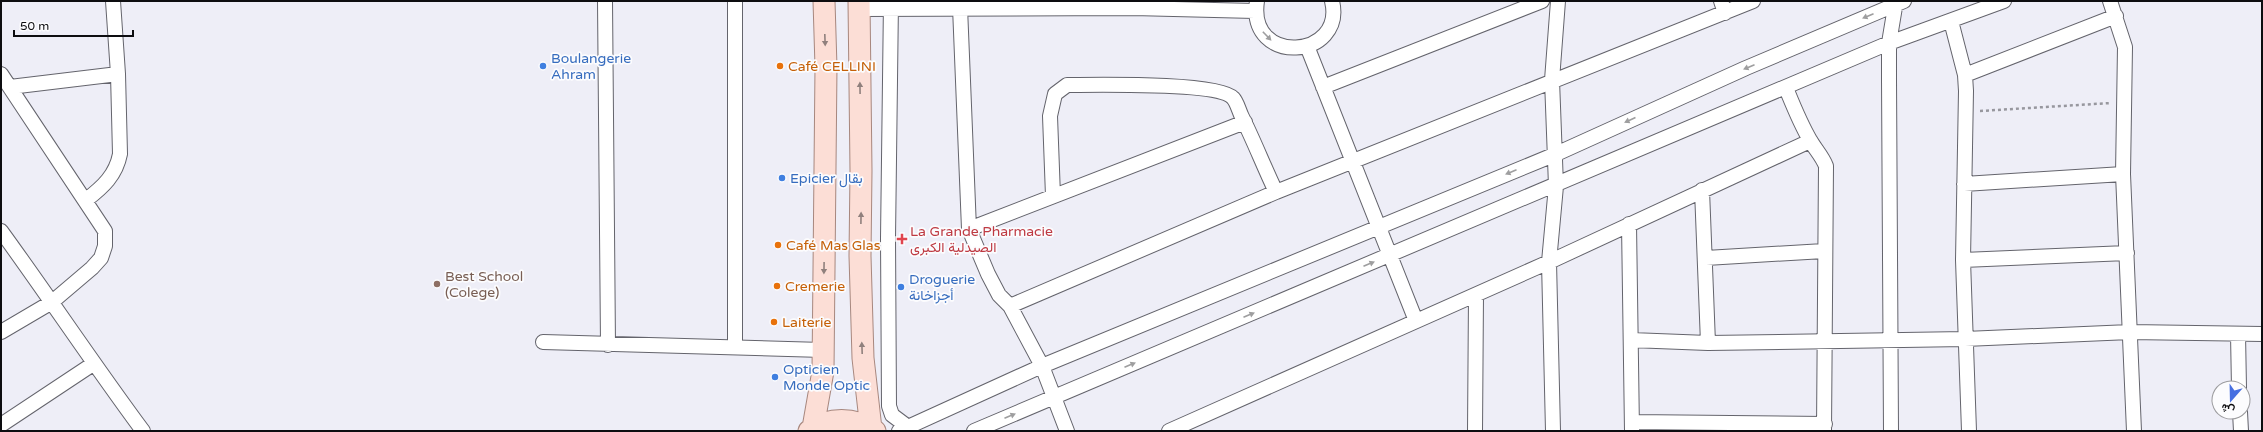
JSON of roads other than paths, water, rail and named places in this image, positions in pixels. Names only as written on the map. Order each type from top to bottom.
[{"type":"main road","points":[[811,430],[823,371],[826,67],[824,1]]},
{"type":"main road","points":[[811,430],[827,422],[846,420],[873,430],[863,358],[859,5]]},
{"type":"street","points":[[86,200],[110,180],[118,167],[120,154],[118,74],[113,1]]},
{"type":"street","points":[[605,1],[608,345]]},
{"type":"street","points":[[735,1],[735,346]]},
{"type":"street","points":[[859,5],[892,4],[960,7],[1012,4],[1256,6],[1261,30],[1274,43],[1290,49],[1307,46],[1322,37],[1327,30],[1333,14],[1332,1]]},
{"type":"street","points":[[1323,87],[1542,1]]},
{"type":"street","points":[[1553,431],[1549,262],[1556,186],[1556,154],[1552,80],[1558,1]]},
{"type":"street","points":[[1010,306],[1276,192],[1552,80],[1723,7],[1753,1]]},
{"type":"street","points":[[974,431],[1556,186],[1889,43],[2004,1]]},
{"type":"street","points":[[2110,1],[2125,47],[2123,174],[2134,431]]},
{"type":"street","points":[[1891,431],[1892,339],[1889,43],[1899,2]]},
{"type":"street","points":[[892,4],[888,238],[889,406],[892,415],[903,429],[1042,366],[1556,154],[1746,68],[1899,2]]},
{"type":"street","points":[[960,7],[969,229],[992,281],[1000,295],[1010,306],[1042,366],[1066,431]]},
{"type":"street","points":[[1965,75],[2116,16]]},
{"type":"street","points":[[1951,20],[1965,75],[1963,260],[1969,431]]},
{"type":"street","points":[[1307,46],[1354,161],[1416,321]]},
{"type":"street","points":[[1,74],[86,200],[105,231],[105,246],[101,258],[52,302],[1,332]]},
{"type":"street","points":[[10,87],[118,74]]},
{"type":"street","points":[[1053,196],[1050,116],[1055,94],[1067,85],[1197,88],[1220,91],[1233,98],[1276,192]]},
{"type":"street","points":[[1629,224],[1632,427],[1825,428],[1824,251],[1826,166],[1820,153],[1810,141],[1786,88]]},
{"type":"street","points":[[969,229],[1244,122]]},
{"type":"street","points":[[1169,431],[1549,262],[1810,141]]},
{"type":"street","points":[[1964,184],[2123,174]]},
{"type":"street","points":[[1702,190],[1706,258],[1708,342]]},
{"type":"street","points":[[1,231],[52,302],[93,364],[142,431]]},
{"type":"street","points":[[1706,258],[1824,251]]},
{"type":"street","points":[[1963,260],[2127,253]]},
{"type":"street","points":[[1476,295],[1476,431]]},
{"type":"street","points":[[1631,340],[1708,342],[1965,339],[2130,332],[2262,334]]},
{"type":"street","points":[[2238,334],[2239,380]]},
{"type":"street","points":[[543,342],[608,345],[735,346],[823,350]]},
{"type":"street","points":[[1,426],[93,364]]},
{"type":"street","points":[[2240,420],[2241,431]]},
{"type":"place","name":"Boulangerie Ahram","points":[[543,66]]},
{"type":"place","name":"Café CELLINI","points":[[780,66]]},
{"type":"place","name":"Epicier بقال","points":[[782,178]]},
{"type":"place","name":"La Grande Pharmacie الصيدلية الكبرى","points":[[902,239]]},
{"type":"place","name":"Café Mas Glas","points":[[778,245]]},
{"type":"place","name":"Best School (Colege)","points":[[437,284]]},
{"type":"place","name":"Cremerie","points":[[777,286]]},
{"type":"place","name":"Droguerie أجزاخانة","points":[[901,287]]},
{"type":"place","name":"Laiterie","points":[[774,322]]},
{"type":"place","name":"Opticien Monde Optic","points":[[775,377]]}]
